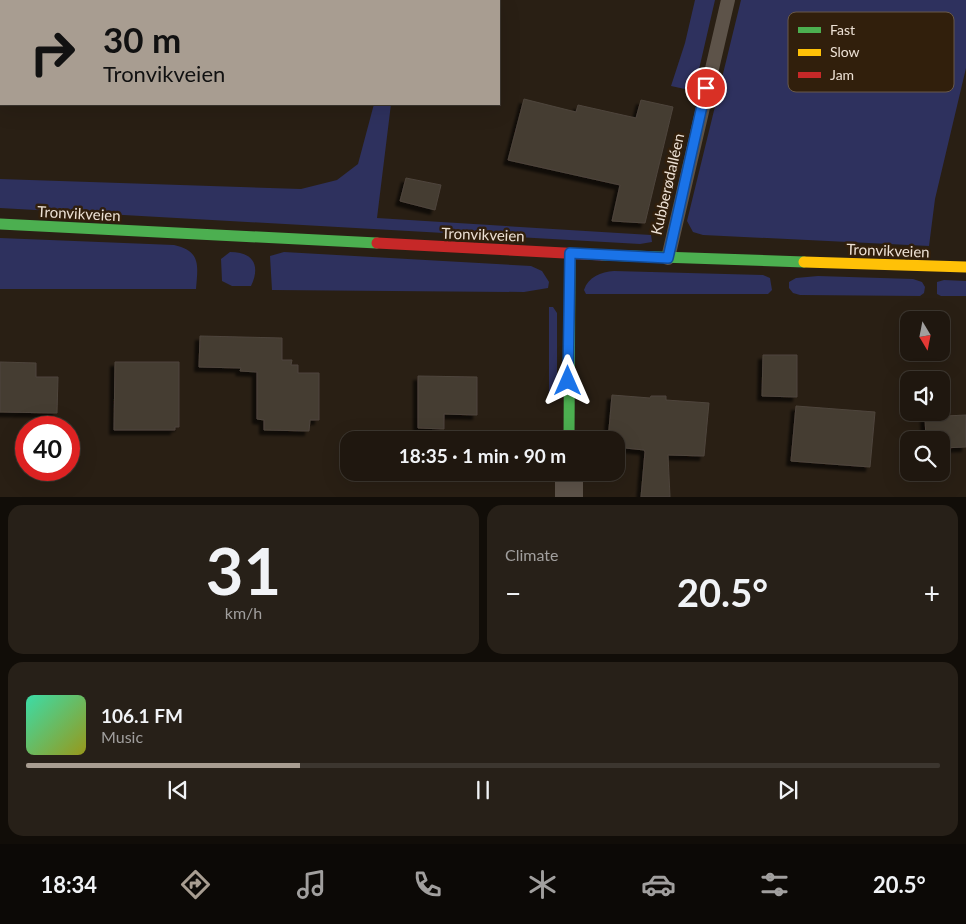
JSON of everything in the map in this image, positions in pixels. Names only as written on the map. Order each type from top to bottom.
[{"type":"street","name":"Tronvikveien","points":[[0,224],[668,258],[966,267]]},
{"type":"street","points":[[569,431],[570,253]]},
{"type":"street","points":[[569,481],[569,496]]},
{"type":"lane","name":"Kubberødalléen","points":[[668,258],[728,0]]},
{"type":"shaded area","points":[[695,0],[715,0],[694,91],[671,86],[685,43]]},
{"type":"shaded area","points":[[741,0],[966,0],[966,68],[935,199],[929,246],[703,235],[693,232],[687,221]]},
{"type":"shaded area","points":[[374,105],[391,105],[377,218],[651,235],[652,242],[640,244],[0,208],[0,179],[301,189],[337,180],[358,164]]},
{"type":"shaded area","points":[[0,238],[174,245],[189,251],[196,260],[196,289],[0,289]]},
{"type":"shaded area","points":[[230,252],[244,254],[253,261],[255,272],[251,286],[232,286],[222,281],[221,259]]},
{"type":"shaded area","points":[[284,252],[531,266],[542,271],[549,282],[548,288],[524,292],[272,290],[270,256]]},
{"type":"shaded area","points":[[614,271],[763,275],[770,278],[772,290],[768,294],[586,294],[584,290],[586,285],[592,279],[600,274]]},
{"type":"shaded area","points":[[818,276],[913,279],[922,282],[925,287],[924,293],[920,296],[800,295],[793,293],[789,288],[789,282],[796,278]]},
{"type":"shaded area","points":[[944,280],[966,281],[966,296],[941,296],[937,294],[937,282]]},
{"type":"shaded area","points":[[549,307],[553,307],[557,313],[557,392],[555,400],[549,399]]},
{"type":"building","points":[[524,99],[576,112],[578,105],[636,118],[641,100],[673,107],[645,223],[612,221],[620,185],[508,160]]},
{"type":"building","points":[[406,178],[441,185],[435,210],[400,201]]},
{"type":"building","points":[[200,336],[282,338],[282,360],[292,360],[291,365],[298,365],[298,373],[319,373],[319,420],[310,420],[309,431],[264,430],[264,420],[257,419],[257,372],[240,371],[241,368],[199,367]]},
{"type":"building","points":[[763,355],[797,355],[797,397],[762,396]]},
{"type":"building","points":[[0,362],[36,363],[36,377],[58,377],[57,413],[0,412]]},
{"type":"building","points":[[115,362],[179,362],[179,427],[175,427],[175,430],[114,430]]},
{"type":"building","points":[[418,376],[477,377],[477,415],[444,414],[444,429],[418,428]]},
{"type":"building","points":[[612,395],[650,398],[651,396],[666,396],[666,400],[709,403],[704,456],[668,455],[670,497],[641,497],[645,452],[644,450],[625,448],[625,431],[609,431]]},
{"type":"building","points":[[796,406],[875,412],[870,467],[791,461]]},
{"type":"building","points":[[966,415],[966,447],[950,448],[950,431],[926,431],[925,421],[950,421],[950,416]]},
{"type":"traffic: fast","points":[[0,224],[377,243]]},
{"type":"traffic: fast","points":[[569,431],[570,253]]},
{"type":"traffic: fast","points":[[602,255],[804,262]]},
{"type":"traffic: slow","points":[[804,262],[966,267]]},
{"type":"traffic: jam","points":[[377,243],[602,255]]},
{"type":"route","points":[[568,381],[570,253],[668,258],[706,88]]}]
